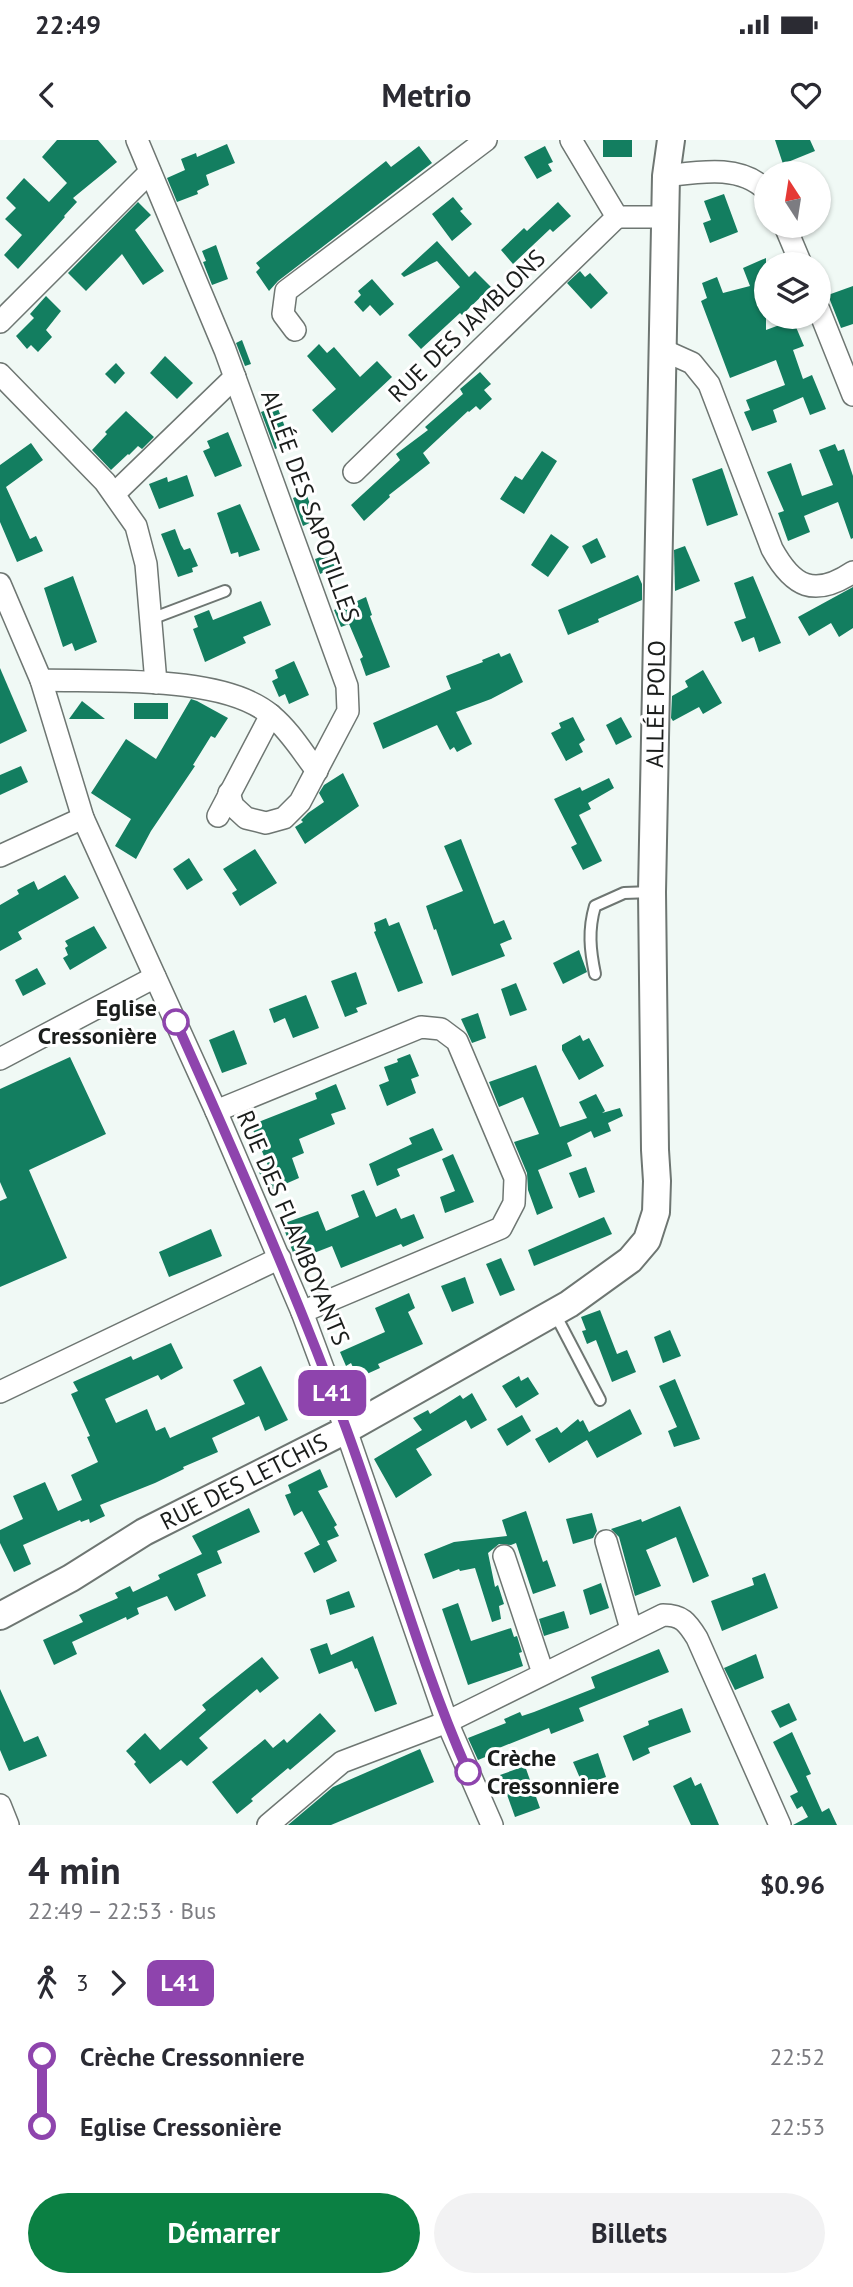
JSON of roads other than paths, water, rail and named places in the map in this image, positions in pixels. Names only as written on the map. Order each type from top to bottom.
[{"type":"street","name":"ALLÉE DES SAPOTILLES","points":[[137,140],[235,377],[347,686],[348,711],[300,803],[284,818],[266,823],[246,818],[233,806],[229,793]]},
{"type":"street","points":[[295,330],[283,314],[286,291],[486,140]]},
{"type":"street","points":[[570,140],[617,217],[665,217]]},
{"type":"street","name":"ALLÉE POLO","points":[[630,1260],[647,1240],[656,1212],[652,892],[666,176],[671,140]]},
{"type":"street","points":[[666,176],[703,171],[727,172],[754,181]]},
{"type":"street","points":[[0,322],[150,172]]},
{"type":"street","name":"RUE DES JAMBLONS","points":[[354,472],[617,217]]},
{"type":"street","points":[[827,329],[853,395]]},
{"type":"street","points":[[663,350],[692,363],[709,384],[772,549],[783,569],[800,584],[821,587],[853,572]]},
{"type":"street","points":[[0,374],[105,482],[136,526],[146,564],[156,683]]},
{"type":"street","points":[[114,494],[235,377]]},
{"type":"street","name":"RUE DES FLAMBOYANTS","points":[[1,588],[41,680],[83,818],[216,1111],[302,1312],[346,1430],[447,1723],[492,1825]]},
{"type":"street","points":[[41,680],[156,683],[209,688],[238,696],[271,715],[317,771]]},
{"type":"street","points":[[218,816],[271,715]]},
{"type":"street","points":[[0,856],[83,818]]},
{"type":"street","points":[[0,1059],[155,977]]},
{"type":"street","points":[[216,1111],[421,1027],[441,1029],[457,1041],[515,1178],[514,1203],[501,1228],[302,1312]]},
{"type":"street","points":[[0,1392],[280,1258]]},
{"type":"street","name":"RUE DES LETCHIS","points":[[0,1616],[71,1578],[144,1532],[346,1430],[554,1312],[630,1260]]},
{"type":"street","points":[[606,1541],[631,1629]]},
{"type":"street","points":[[505,1556],[543,1673]]},
{"type":"street","points":[[268,1825],[342,1762],[447,1723],[663,1615],[676,1615],[688,1624],[697,1638],[780,1825]]},
{"type":"street","points":[[0,1805],[8,1825]]},
{"type":"lane","points":[[151,619],[225,591]]},
{"type":"lane","points":[[595,974],[589,944],[594,906],[624,893],[652,892]]},
{"type":"lane","points":[[554,1312],[600,1400]]},
{"type":"place","name":"Eglise Cressonière","points":[[176,1022]]},
{"type":"place","name":"Crèche Cressonniere","points":[[468,1772]]}]
